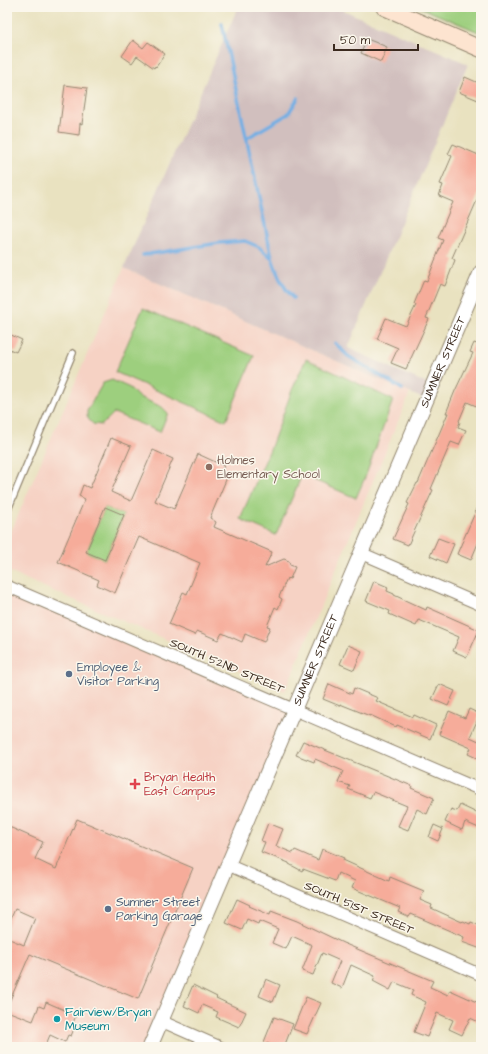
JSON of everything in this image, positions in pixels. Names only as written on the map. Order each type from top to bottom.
[{"type":"main road","points":[[384,7],[481,49]]},
{"type":"street","name":"SUMNER STREET","points":[[150,1047],[481,272]]},
{"type":"street","points":[[361,553],[480,603]]},
{"type":"street","name":"SOUTH 52ND STREET","points":[[7,586],[481,790]]},
{"type":"street","name":"SOUTH 51ST STREET","points":[[228,865],[481,975]]},
{"type":"street","points":[[161,1021],[220,1047]]},
{"type":"lane","points":[[7,512],[74,353]]},
{"type":"shaded area","points":[[238,7],[336,7],[468,64],[348,348],[432,386],[426,400],[124,268]]},
{"type":"shaded area","name":"Holmes Elementary School","points":[[124,268],[410,393],[285,691],[7,571],[7,541]]},
{"type":"shaded area","name":"Bryan Health East Campus","points":[[7,586],[294,709],[150,1047],[7,1047]]},
{"type":"green space","points":[[419,7],[481,7],[481,33]]},
{"type":"green space","points":[[143,308],[254,356],[226,421],[115,372]]},
{"type":"green space","points":[[306,359],[393,400],[366,475],[356,498],[302,475],[276,535],[240,519],[271,447],[292,390]]},
{"type":"green space","points":[[112,380],[130,388],[137,396],[162,407],[168,413],[160,432],[114,413],[102,425],[93,424],[89,420],[87,411],[103,383]]},
{"type":"green space","points":[[105,507],[124,515],[105,560],[86,552]]},
{"type":"building","points":[[367,39],[387,47],[381,62],[361,53]]},
{"type":"building","points":[[133,40],[143,48],[148,42],[165,54],[156,67],[155,66],[154,68],[137,56],[132,63],[122,56]]},
{"type":"building","points":[[465,77],[481,84],[481,94],[478,100],[459,92]]},
{"type":"building","points":[[65,85],[87,88],[79,135],[59,132]]},
{"type":"building","points":[[453,144],[481,156],[481,191],[452,258],[455,260],[445,286],[440,284],[426,318],[429,319],[406,369],[391,363],[398,348],[377,339],[386,318],[406,326],[416,305],[414,304],[424,280],[427,281],[443,240],[438,238],[453,202],[439,196],[443,185],[440,184],[452,156],[448,154]]},
{"type":"building","points":[[7,333],[22,340],[16,352],[7,348]]},
{"type":"building","points":[[481,335],[481,408],[467,402],[458,427],[466,430],[459,445],[451,442],[431,489],[433,490],[408,545],[393,539],[409,504],[407,503],[418,483],[448,413],[446,413],[455,391],[473,353],[470,352],[474,343],[477,344]]},
{"type":"building","name":"Holmes Elementary School","points":[[111,438],[131,446],[111,492],[131,501],[153,450],[173,459],[155,501],[174,509],[198,454],[224,466],[221,472],[228,475],[210,518],[216,522],[214,527],[272,552],[265,567],[284,559],[289,561],[290,565],[295,567],[290,579],[287,578],[279,597],[282,599],[278,609],[275,607],[267,626],[270,627],[264,642],[245,634],[242,642],[222,633],[218,640],[197,631],[195,635],[169,624],[183,592],[187,594],[200,563],[139,537],[115,593],[97,585],[99,580],[58,562],[85,499],[79,496],[83,485],[90,488]],"holes":[[[105,507],[124,515],[105,560],[86,552]]]},
{"type":"building","points":[[481,499],[481,536],[471,560],[457,554]]},
{"type":"building","points":[[438,538],[454,544],[446,563],[430,556]]},
{"type":"building","points":[[374,581],[388,587],[387,591],[394,595],[426,610],[427,607],[479,630],[467,657],[453,651],[459,637],[419,620],[416,626],[389,614],[390,611],[366,601]]},
{"type":"building","points":[[348,645],[362,651],[354,670],[340,664]]},
{"type":"building","points":[[329,684],[352,694],[354,688],[378,698],[376,701],[436,725],[430,739],[397,725],[396,727],[370,715],[323,699]]},
{"type":"building","points":[[439,684],[455,691],[448,706],[432,699]]},
{"type":"building","points":[[469,709],[480,714],[470,737],[481,742],[481,760],[468,754],[471,748],[439,734],[449,711],[465,718]]},
{"type":"building","points":[[303,741],[412,786],[411,788],[434,798],[427,814],[417,809],[408,830],[398,826],[407,806],[373,792],[370,798],[348,789],[350,786],[338,782],[343,771],[315,759],[314,762],[296,755]]},
{"type":"building","points":[[460,805],[481,815],[481,829],[465,822],[462,830],[445,822],[451,809],[457,811]]},
{"type":"building","name":"Sumner Street Parking Garage","points":[[77,819],[193,868],[138,999],[30,954],[7,1007],[7,938],[24,945],[35,918],[15,909],[7,927],[7,826],[43,842],[35,859],[56,869]]},
{"type":"building","points":[[268,823],[283,829],[276,846],[293,853],[295,850],[318,860],[322,849],[344,858],[343,860],[389,881],[390,877],[424,891],[420,900],[432,905],[431,908],[462,922],[463,921],[470,924],[471,922],[481,926],[481,949],[462,942],[464,937],[411,914],[409,917],[398,912],[400,908],[352,888],[355,881],[338,873],[335,881],[303,869],[302,871],[289,863],[261,852],[265,842],[261,841]]},
{"type":"building","points":[[434,825],[443,829],[438,841],[429,837]]},
{"type":"building","points":[[237,899],[270,915],[271,911],[297,921],[343,943],[433,981],[430,987],[448,995],[450,990],[481,1004],[481,1023],[470,1018],[462,1035],[449,1029],[453,1020],[437,1013],[427,1037],[414,1032],[426,1002],[411,995],[413,990],[394,982],[390,990],[373,981],[375,976],[351,965],[342,988],[331,983],[340,961],[322,953],[313,975],[302,971],[312,945],[292,936],[286,949],[272,943],[278,929],[259,921],[258,924],[247,919],[242,930],[226,923]]},
{"type":"building","points":[[266,979],[280,985],[273,1002],[259,996]]},
{"type":"building","points":[[193,985],[246,1012],[239,1027],[216,1017],[218,1012],[202,1005],[199,1013],[184,1006]]},
{"type":"building","points":[[306,997],[321,1003],[307,1034],[293,1029]]},
{"type":"building","points":[[46,1002],[76,1015],[73,1023],[76,1024],[71,1036],[68,1035],[65,1042],[50,1035],[45,1047],[7,1047],[7,1011],[33,1021],[39,1006],[44,1008]]},
{"type":"building","points":[[274,1017],[293,1024],[284,1047],[276,1047],[264,1042]]},
{"type":"waterway","points":[[222,24],[272,258],[280,279],[293,298]]},
{"type":"waterway","points":[[247,138],[288,114],[298,98]]},
{"type":"waterway","points":[[143,255],[219,243],[245,241],[259,247],[271,258]]},
{"type":"waterway","points":[[335,343],[348,356],[402,389]]},
{"type":"place","name":"Holmes Elementary School","points":[[209,467]]},
{"type":"place","name":"Employee & Visitor Parking","points":[[69,674]]},
{"type":"place","name":"Bryan Health East Campus","points":[[135,784]]},
{"type":"place","name":"Sumner Street Parking Garage","points":[[108,909]]},
{"type":"place","name":"Fairview/Bryan Museum","points":[[57,1019]]}]
